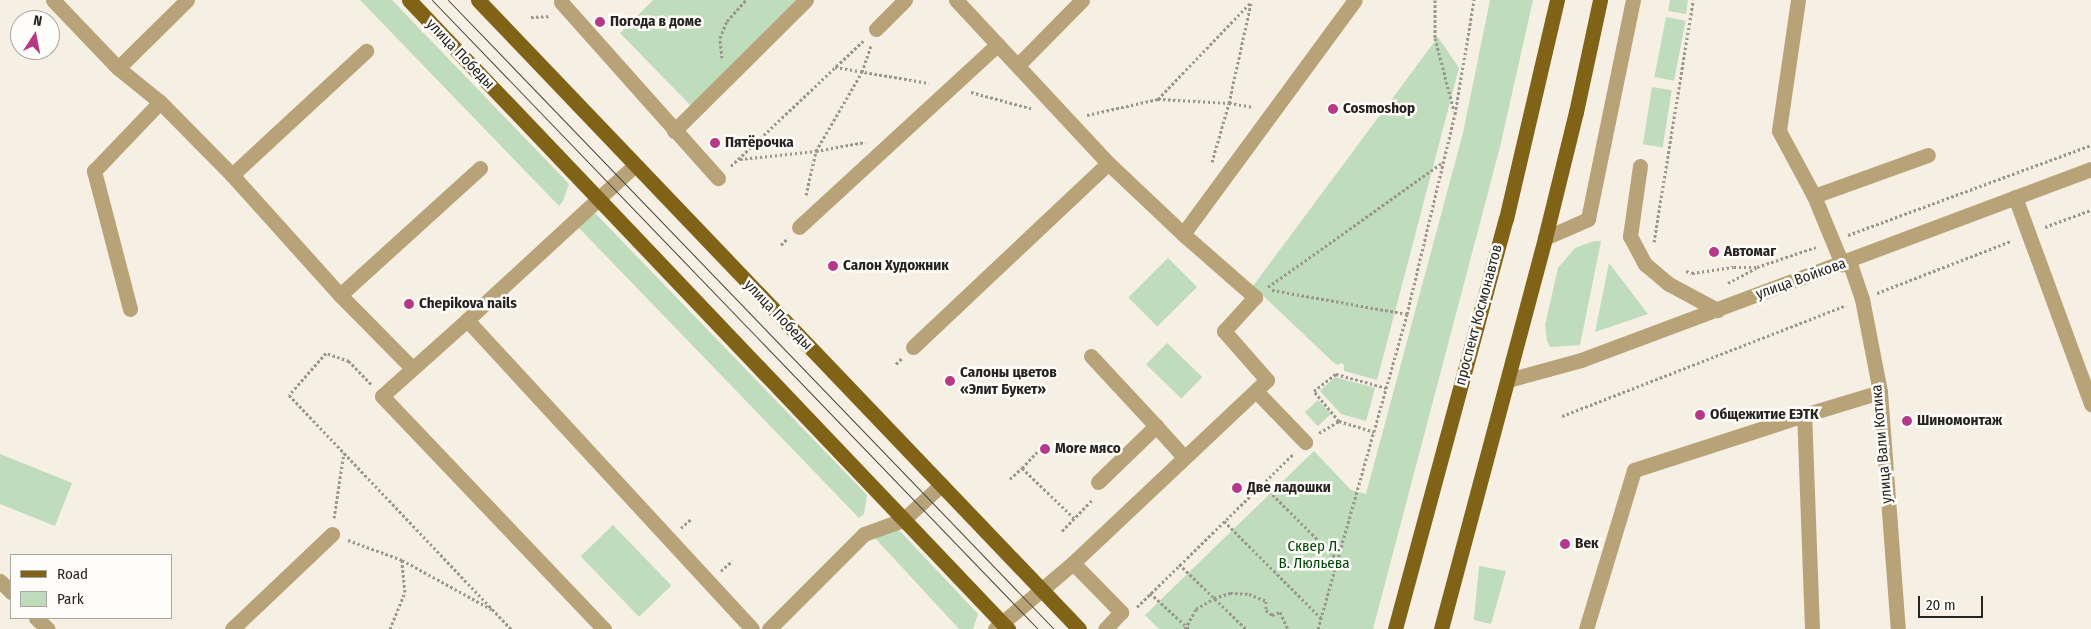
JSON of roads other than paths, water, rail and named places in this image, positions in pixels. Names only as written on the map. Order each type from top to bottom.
[{"type":"main road","name":"улица Победы","points":[[409,0],[903,520],[1001,627]]},
{"type":"main road","name":"улица Победы","points":[[478,0],[1079,629]]},
{"type":"main road","name":"проспект Космонавтов","points":[[1395,629],[1506,219],[1557,0]]},
{"type":"main road","points":[[1440,629],[1545,238],[1600,0]]},
{"type":"street","points":[[53,0],[118,68],[160,102],[232,175],[340,295],[412,368]]},
{"type":"street","points":[[118,68],[187,0]]},
{"type":"street","points":[[574,0],[560,2],[718,178]]},
{"type":"street","points":[[674,131],[806,0]]},
{"type":"street","points":[[876,29],[905,0]]},
{"type":"street","points":[[956,0],[1108,163],[1183,234],[1255,297],[1224,331],[1267,380],[1042,591],[1001,627]]},
{"type":"street","points":[[1018,65],[1082,0]]},
{"type":"street","points":[[1183,234],[1355,0]]},
{"type":"street","points":[[1545,238],[1588,219],[1633,0]]},
{"type":"street","name":"улица Вали Котика","points":[[1798,0],[1779,131],[1814,196],[1862,299],[1880,392],[1898,629]]},
{"type":"street","points":[[800,227],[998,44]]},
{"type":"street","points":[[232,175],[366,51]]},
{"type":"street","points":[[130,309],[94,171],[160,102]]},
{"type":"street","points":[[1814,196],[1928,155]]},
{"type":"street","points":[[913,348],[1108,163]]},
{"type":"street","points":[[604,629],[382,396],[635,165]]},
{"type":"street","points":[[1640,166],[1630,236],[1645,264],[1669,284],[1718,310]]},
{"type":"street","points":[[340,295],[480,168]]},
{"type":"street","name":"улица Войкова","points":[[1508,380],[1581,360],[1845,263],[2091,169]]},
{"type":"street","points":[[2015,197],[2091,404]]},
{"type":"street","points":[[467,320],[752,629]]},
{"type":"street","points":[[1091,356],[1184,457]]},
{"type":"street","points":[[1256,391],[1305,442]]},
{"type":"street","points":[[1586,629],[1634,470],[1880,392]]},
{"type":"street","points":[[1804,415],[1812,629]]},
{"type":"street","points":[[1098,482],[1156,426]]},
{"type":"street","points":[[769,629],[864,534],[903,520],[941,485]]},
{"type":"street","points":[[232,629],[332,534]]},
{"type":"street","points":[[1073,562],[1121,612],[1105,629]]},
{"type":"street","points":[[0,581],[10,591]]},
{"type":"street","points":[[37,619],[48,629]]},
{"type":"tram line","points":[[432,0],[1038,629]]},
{"type":"tram line","points":[[448,0],[1054,629]]},
{"type":"place","name":"Погода в доме","points":[[600,22]]},
{"type":"place","name":"Cosmoshop","points":[[1333,109]]},
{"type":"place","name":"Пятёрочка","points":[[715,143]]},
{"type":"place","name":"Автомаг","points":[[1714,252]]},
{"type":"place","name":"Салон Художник","points":[[833,266]]},
{"type":"place","name":"Chepikova nails","points":[[409,304]]},
{"type":"place","name":"Салоны цветов «Элит Букет»","points":[[950,381]]},
{"type":"place","name":"Общежитие ЕЭТК","points":[[1700,415]]},
{"type":"place","name":"Шиномонтаж","points":[[1907,421]]},
{"type":"place","name":"More мясо","points":[[1045,449]]},
{"type":"place","name":"Две ладошки","points":[[1237,488]]},
{"type":"place","name":"Век","points":[[1565,544]]},
{"type":"park label","name":"Сквер Л. В. Люльева","points":[[1314,554]]}]
